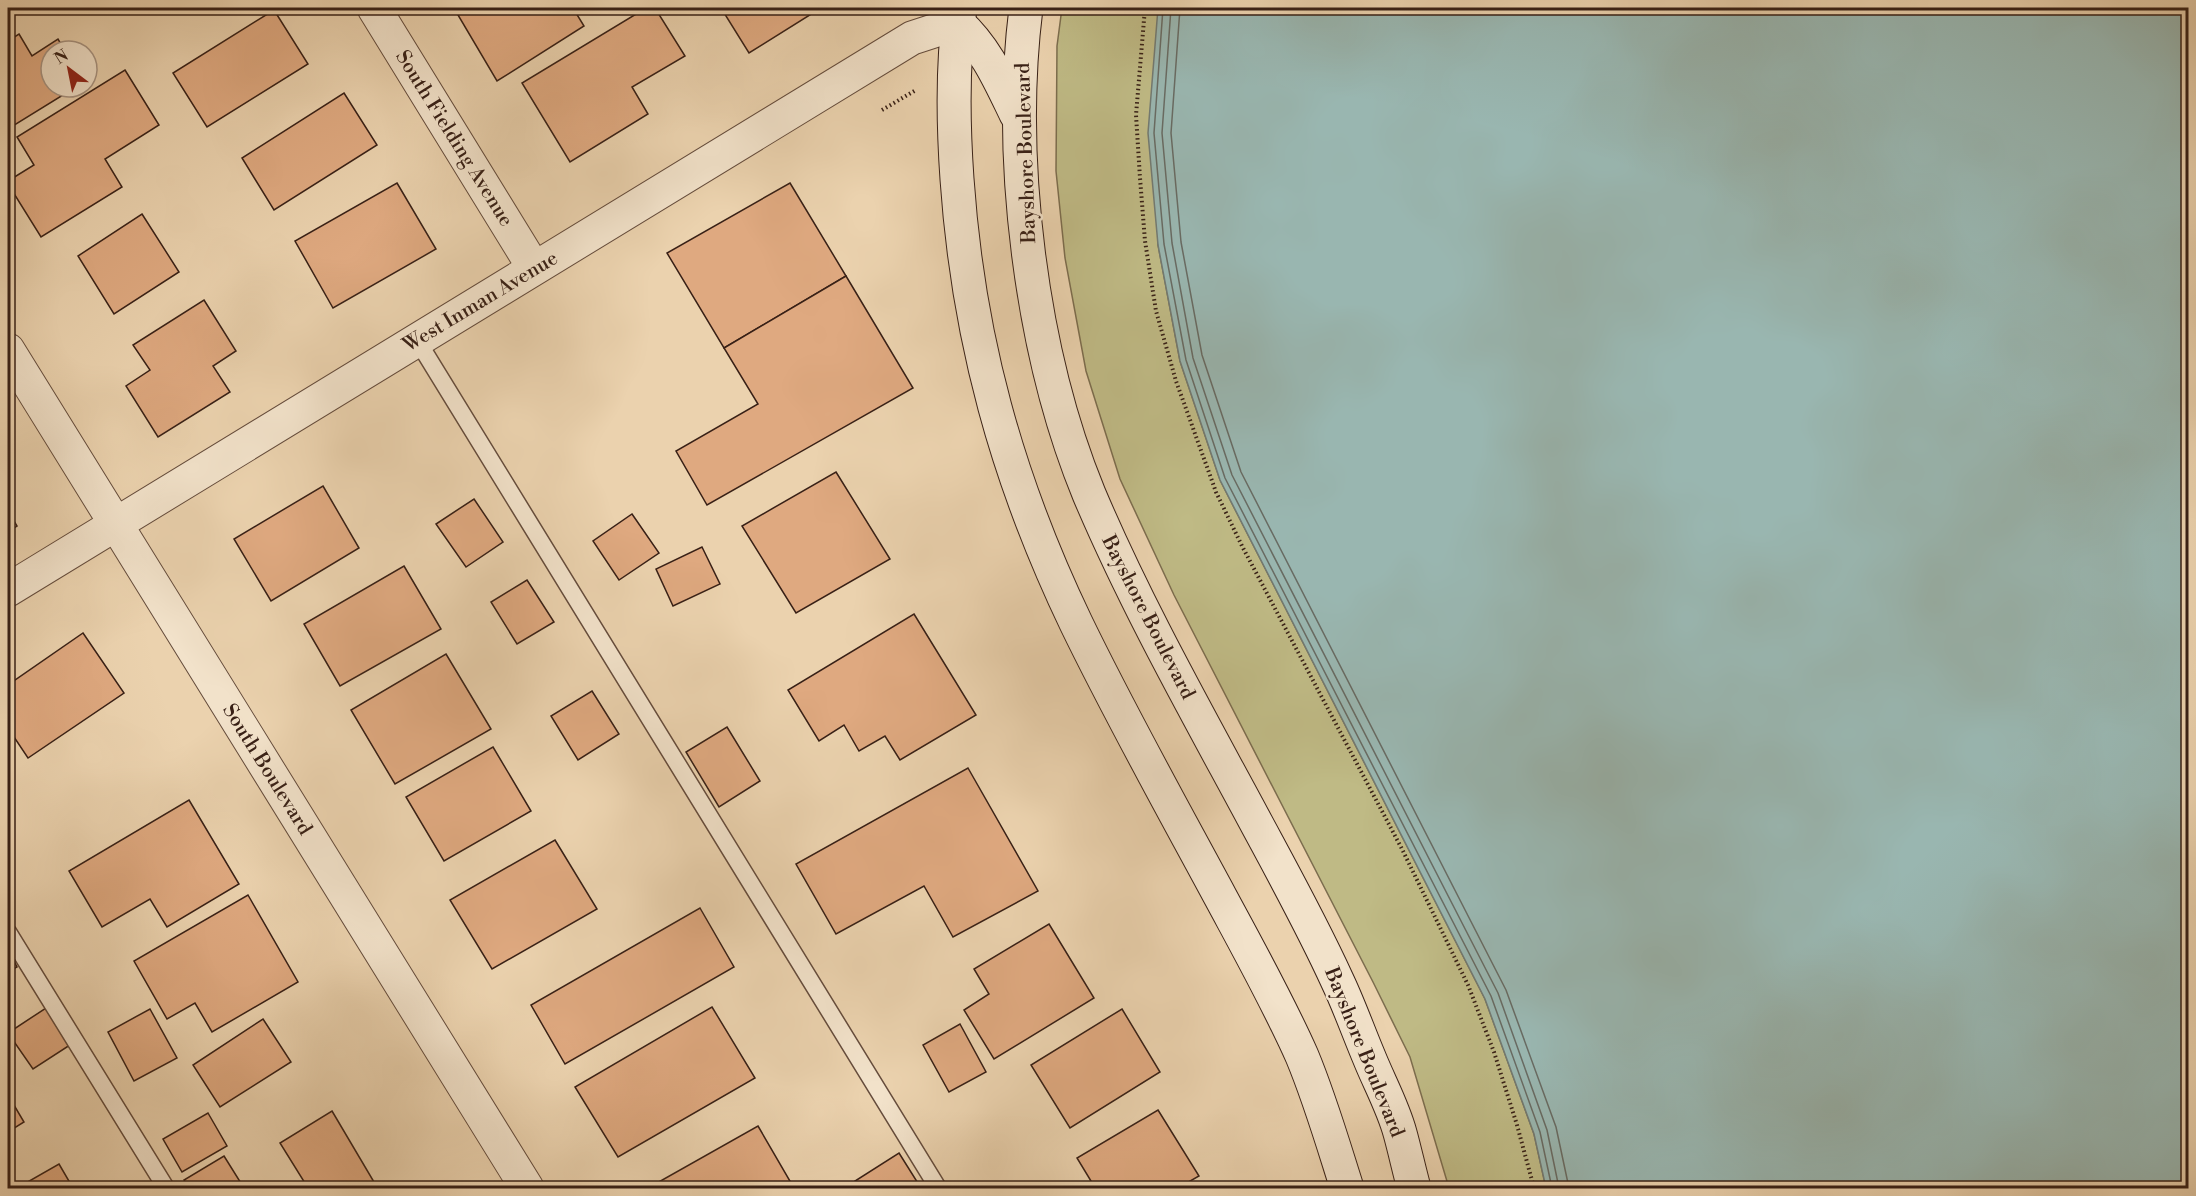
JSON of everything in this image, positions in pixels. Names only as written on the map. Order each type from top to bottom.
[{"type":"main road","name":"South Fielding Avenue","points":[[374,8],[534,268]]},
{"type":"main road","name":"Bayshore Boulevard","points":[[1026,8],[1021,49],[1019,120],[1029,259],[1043,336],[1065,422],[1088,491],[1117,558],[1294,894],[1337,981],[1399,1130],[1414,1188]]},
{"type":"main road","name":"West Inman Avenue","points":[[8,590],[953,13]]},
{"type":"main road","points":[[953,13],[990,61],[1019,120]]},
{"type":"main road","points":[[953,13],[955,154],[961,238],[974,325],[1007,454],[1040,541],[1077,624],[1138,743],[1266,980],[1303,1058],[1347,1188]]},
{"type":"main road","name":"South Boulevard","points":[[8,350],[527,1188]]},
{"type":"lane","points":[[417,340],[938,1188]]},
{"type":"lane","points":[[8,932],[166,1188]]},
{"type":"path","points":[[1146,8],[1137,115],[1145,241],[1156,311],[1176,381],[1216,492],[1402,849],[1468,985],[1494,1052],[1534,1188]]},
{"type":"shaded area","points":[[1062,8],[1158,8],[1158,245],[1180,361],[1220,480],[1485,999],[1534,1134],[1546,1188],[1449,1188],[1410,1057],[1174,595],[1120,479],[1086,371],[1065,258],[1056,171],[1057,46]]},
{"type":"water","points":[[1158,8],[2188,8],[2188,1188],[1546,1188],[1534,1134],[1485,999],[1220,480],[1180,361],[1158,245],[1148,133]]},
{"type":"building","points":[[470,8],[573,8],[584,26],[497,81],[458,15]]},
{"type":"building","points":[[646,8],[655,8],[685,56],[632,87],[648,114],[570,162],[522,83]]},
{"type":"building","points":[[721,8],[821,8],[749,53]]},
{"type":"building","points":[[274,10],[308,64],[207,127],[173,73]]},
{"type":"building","points":[[19,34],[32,56],[39,51],[39,99],[57,99],[8,129],[8,41]]},
{"type":"building","points":[[125,70],[159,125],[105,159],[122,187],[41,237],[8,184],[8,181],[34,165],[17,137],[78,99],[99,99],[99,86]]},
{"type":"building","points":[[344,93],[377,145],[274,210],[242,158]]},
{"type":"building","points":[[397,183],[436,249],[333,308],[295,241]]},
{"type":"building","points":[[790,183],[846,276],[724,348],[667,253]]},
{"type":"building","points":[[142,214],[179,272],[114,314],[78,256]]},
{"type":"building","points":[[846,276],[913,388],[707,505],[676,451],[758,404],[724,348]]},
{"type":"building","points":[[204,300],[236,351],[213,366],[230,392],[158,437],[126,386],[150,370],[133,345]]},
{"type":"building","points":[[836,472],[890,559],[796,613],[742,526]]},
{"type":"building","points":[[323,486],[359,548],[271,601],[234,539]]},
{"type":"building","points":[[474,499],[503,542],[466,567],[436,524]]},
{"type":"building","points":[[8,511],[17,526],[8,532]]},
{"type":"building","points":[[632,514],[659,553],[619,580],[593,541]]},
{"type":"building","points":[[702,547],[720,584],[673,606],[656,569]]},
{"type":"building","points":[[404,566],[441,629],[340,686],[304,624]]},
{"type":"building","points":[[527,580],[554,622],[517,644],[491,602]]},
{"type":"building","points":[[914,614],[976,715],[900,760],[885,736],[859,751],[844,725],[819,741],[788,690]]},
{"type":"building","points":[[83,633],[124,693],[28,758],[8,728],[8,685]]},
{"type":"building","points":[[446,654],[491,729],[395,784],[351,710]]},
{"type":"building","points":[[592,691],[619,734],[578,760],[551,716]]},
{"type":"building","points":[[727,727],[760,781],[719,807],[686,752]]},
{"type":"building","points":[[493,747],[531,811],[444,861],[406,797]]},
{"type":"building","points":[[968,768],[1038,891],[953,937],[924,886],[836,934],[796,864]]},
{"type":"building","points":[[189,800],[239,884],[167,927],[150,899],[102,927],[69,871]]},
{"type":"building","points":[[555,840],[597,909],[492,969],[450,900]]},
{"type":"building","points":[[248,895],[298,982],[212,1032],[195,1003],[167,1019],[134,961]]},
{"type":"building","points":[[700,908],[734,967],[565,1064],[531,1005]]},
{"type":"building","points":[[1049,924],[1094,998],[994,1059],[964,1010],[989,994],[974,969]]},
{"type":"building","points":[[8,949],[17,967],[8,972]]},
{"type":"building","points":[[712,1007],[755,1078],[618,1157],[575,1087]]},
{"type":"building","points":[[46,1008],[70,1045],[33,1069],[8,1033]]},
{"type":"building","points":[[150,1009],[177,1058],[134,1081],[108,1032]]},
{"type":"building","points":[[1122,1009],[1160,1072],[1070,1128],[1031,1065]]},
{"type":"building","points":[[263,1019],[291,1062],[220,1107],[193,1065]]},
{"type":"building","points":[[960,1024],[986,1072],[949,1092],[923,1045]]},
{"type":"building","points":[[8,1095],[24,1122],[8,1132]]},
{"type":"building","points":[[1158,1110],[1199,1176],[1178,1188],[1078,1188],[1091,1181],[1077,1158]]},
{"type":"building","points":[[332,1111],[374,1182],[363,1188],[308,1188],[280,1143]]},
{"type":"building","points":[[208,1113],[227,1146],[182,1172],[163,1139]]},
{"type":"building","points":[[758,1126],[794,1188],[648,1188]]},
{"type":"building","points":[[899,1153],[921,1188],[859,1188],[855,1181]]},
{"type":"building","points":[[224,1156],[244,1188],[189,1188],[184,1180]]},
{"type":"building","points":[[59,1164],[73,1188],[17,1188]]}]
